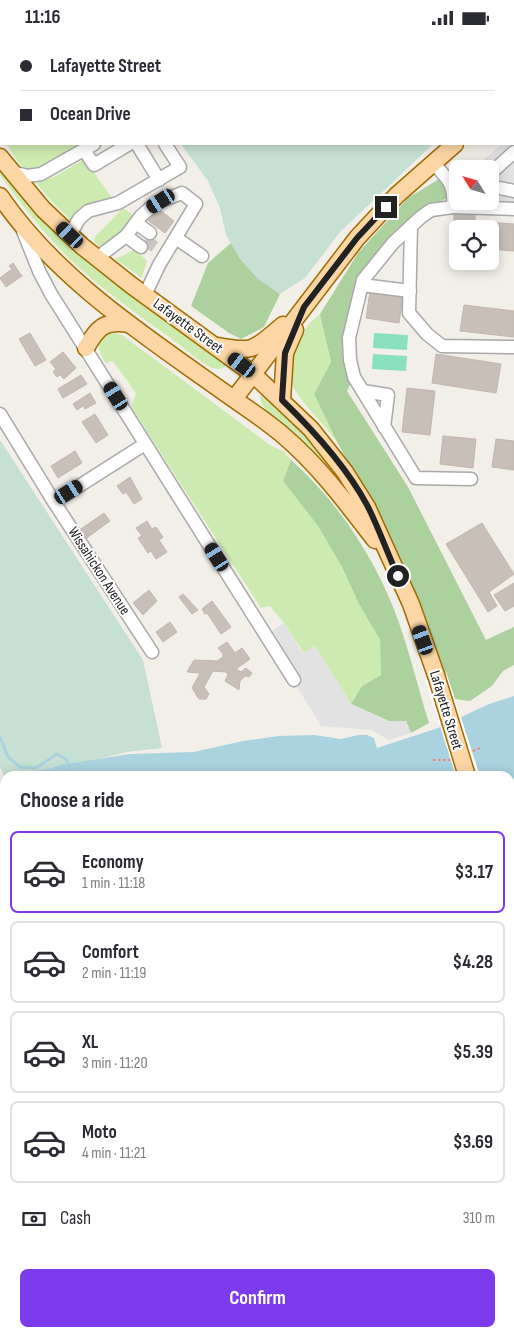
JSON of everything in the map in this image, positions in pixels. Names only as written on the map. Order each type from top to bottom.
[{"type":"main road","points":[[234,399],[374,219],[397,195],[454,145]]},
{"type":"main road","name":"Lafayette Street","points":[[0,157],[43,209],[70,235],[145,295],[253,374],[282,400],[311,429],[345,472],[367,507],[410,604],[436,675],[465,771]]},
{"type":"main road","name":"Lafayette Street","points":[[1,200],[68,274],[88,292],[285,437],[337,490],[391,560]]},
{"type":"main road","points":[[214,345],[240,349],[255,348],[304,307]]},
{"type":"main road","points":[[282,400],[285,353],[304,307]]},
{"type":"main road","points":[[86,348],[94,335],[106,324],[117,322],[129,324]]},
{"type":"street","points":[[12,172],[28,176],[41,174],[89,147],[94,165],[127,145]]},
{"type":"street","points":[[138,145],[159,180]]},
{"type":"street","points":[[70,235],[80,219],[88,211],[118,203],[180,167],[166,145]]},
{"type":"street","points":[[499,167],[511,158]]},
{"type":"street","points":[[433,163],[449,180]]},
{"type":"street","points":[[499,188],[514,191]]},
{"type":"street","points":[[97,258],[131,229],[141,216],[156,204],[171,196],[182,193],[196,204],[166,251],[145,295]]},
{"type":"street","points":[[449,208],[431,210],[421,217],[393,243],[364,280],[349,338],[350,360],[354,377],[416,478],[471,479]]},
{"type":"street","points":[[499,209],[514,209]]},
{"type":"street","points":[[20,223],[44,282],[294,680]]},
{"type":"street","points":[[411,226],[409,313],[427,334],[442,346],[514,347]]},
{"type":"street","points":[[131,229],[146,240]]},
{"type":"street","points":[[166,251],[202,256]]},
{"type":"street","points":[[362,285],[410,291]]},
{"type":"street","points":[[363,391],[388,395],[384,427]]},
{"type":"street","name":"Wissahickon Avenue","points":[[0,414],[54,502],[152,651]]},
{"type":"street","points":[[54,502],[145,444]]},
{"type":"green space","points":[[8,145],[80,145],[53,162],[36,168],[29,169],[22,166]]},
{"type":"green space","points":[[182,145],[432,145],[340,232],[305,278],[280,294],[258,279],[240,259],[226,235],[220,208],[208,181]]},
{"type":"green space","points":[[84,159],[113,199],[89,204],[79,210],[72,221],[36,183],[56,176]]},
{"type":"green space","points":[[0,168],[22,197],[78,254],[226,363],[225,367],[218,369],[203,363],[93,280],[55,244],[32,217],[0,175]]},
{"type":"green space","points":[[439,179],[449,195],[449,197],[416,212],[378,251],[355,290],[352,380],[347,391],[408,487],[486,640],[514,627],[514,665],[503,671],[492,686],[470,701],[455,699],[408,573],[336,440],[314,394],[331,362],[320,314],[358,253],[408,198]]},
{"type":"green space","points":[[123,208],[135,216],[115,240],[100,247],[94,238]]},
{"type":"green space","points":[[231,243],[252,272],[280,294],[264,327],[241,339],[229,333],[191,306],[208,263]]},
{"type":"green space","points":[[134,250],[147,260],[142,278],[115,259]]},
{"type":"green space","points":[[320,314],[331,362],[314,394],[336,440],[294,389],[289,373],[291,354],[295,345],[307,327]]},
{"type":"green space","points":[[108,331],[122,335],[270,445],[283,451],[291,460],[283,481],[318,526],[380,640],[381,675],[362,686],[351,704],[315,646],[304,653],[270,606],[261,608],[131,407],[136,393],[113,361],[106,363],[103,358],[99,349],[99,342]]},
{"type":"green space","points":[[374,333],[408,335],[407,350],[373,348]]},
{"type":"green space","points":[[373,354],[407,356],[406,371],[372,369]]},
{"type":"green space","points":[[262,394],[266,395],[305,435],[339,479],[306,444],[272,418],[263,405],[260,397]]},
{"type":"green space","points":[[0,440],[143,660],[162,748],[127,752],[50,771],[2,771]]},
{"type":"green space","points":[[291,460],[337,509],[363,547],[384,586],[403,635],[429,723],[411,733],[406,721],[389,721],[351,704],[362,686],[381,675],[380,640],[318,526],[283,481]]},
{"type":"shaded area","points":[[501,145],[514,145],[514,214],[475,212],[475,210],[499,210],[499,160],[483,160]]},
{"type":"shaded area","points":[[284,623],[303,653],[315,646],[351,704],[389,721],[406,721],[411,733],[389,740],[371,730],[321,726],[266,635]]},
{"type":"water","points":[[514,696],[514,771],[34,771],[130,754],[194,752],[243,741],[279,736],[314,735],[341,739],[367,735],[374,738],[377,748],[438,728],[489,704]]},
{"type":"pier","points":[[446,672],[478,771],[454,771],[425,679]]},
{"type":"building","points":[[156,207],[174,221],[165,233],[146,219]]},
{"type":"building","points":[[454,214],[475,215],[475,220],[454,220]]},
{"type":"building","points":[[499,223],[514,224],[514,251],[499,250]]},
{"type":"building","points":[[13,263],[22,276],[6,287],[0,278],[12,269],[9,266]]},
{"type":"building","points":[[370,291],[403,296],[399,323],[366,318]]},
{"type":"building","points":[[464,305],[514,311],[514,337],[460,331]]},
{"type":"building","points":[[30,333],[46,360],[35,366],[19,339]]},
{"type":"building","points":[[63,352],[76,368],[64,379],[60,375],[57,377],[53,372],[56,369],[50,362]]},
{"type":"building","points":[[436,354],[501,364],[496,393],[432,383]]},
{"type":"building","points":[[81,375],[87,384],[63,398],[58,389]]},
{"type":"building","points":[[407,388],[435,391],[430,435],[402,432]]},
{"type":"building","points":[[90,393],[96,403],[85,409],[83,406],[77,410],[73,404]]},
{"type":"building","points":[[95,414],[108,435],[96,443],[82,422]]},
{"type":"building","points":[[443,436],[476,439],[473,468],[440,464]]},
{"type":"building","points":[[496,439],[514,441],[514,470],[492,467]]},
{"type":"building","points":[[75,451],[82,463],[58,478],[51,466]]},
{"type":"building","points":[[130,477],[142,499],[134,504],[126,492],[123,494],[117,486]]},
{"type":"building","points":[[104,513],[110,521],[84,540],[78,531]]},
{"type":"building","points":[[147,521],[152,529],[156,527],[163,537],[159,540],[167,552],[156,559],[151,551],[148,553],[138,538],[142,536],[136,528]]},
{"type":"building","points":[[482,523],[514,574],[489,592],[497,606],[488,612],[446,544]]},
{"type":"building","points":[[514,583],[514,606],[505,611],[494,595]]},
{"type":"building","points":[[149,590],[157,601],[143,615],[133,603]]},
{"type":"building","points":[[183,594],[198,610],[192,614],[179,597]]},
{"type":"building","points":[[212,601],[231,627],[221,634],[207,613],[205,614],[202,609]]},
{"type":"building","points":[[170,622],[177,632],[163,642],[156,632]]},
{"type":"building","points":[[227,642],[235,653],[242,648],[250,659],[236,669],[241,672],[246,668],[252,673],[249,677],[245,676],[240,681],[239,690],[225,681],[228,675],[226,672],[213,671],[204,687],[209,694],[206,699],[199,699],[192,688],[200,673],[187,672],[194,660],[217,661],[223,657],[218,648]]},
{"type":"waterway","points":[[0,737],[8,757],[20,767],[36,768],[57,754],[66,759],[71,768]]},
{"type":"tunnel","points":[[145,240],[162,252]]},
{"type":"route","points":[[386,207],[357,238],[304,307],[285,353],[282,400],[311,429],[345,472],[367,507],[398,576]]}]
